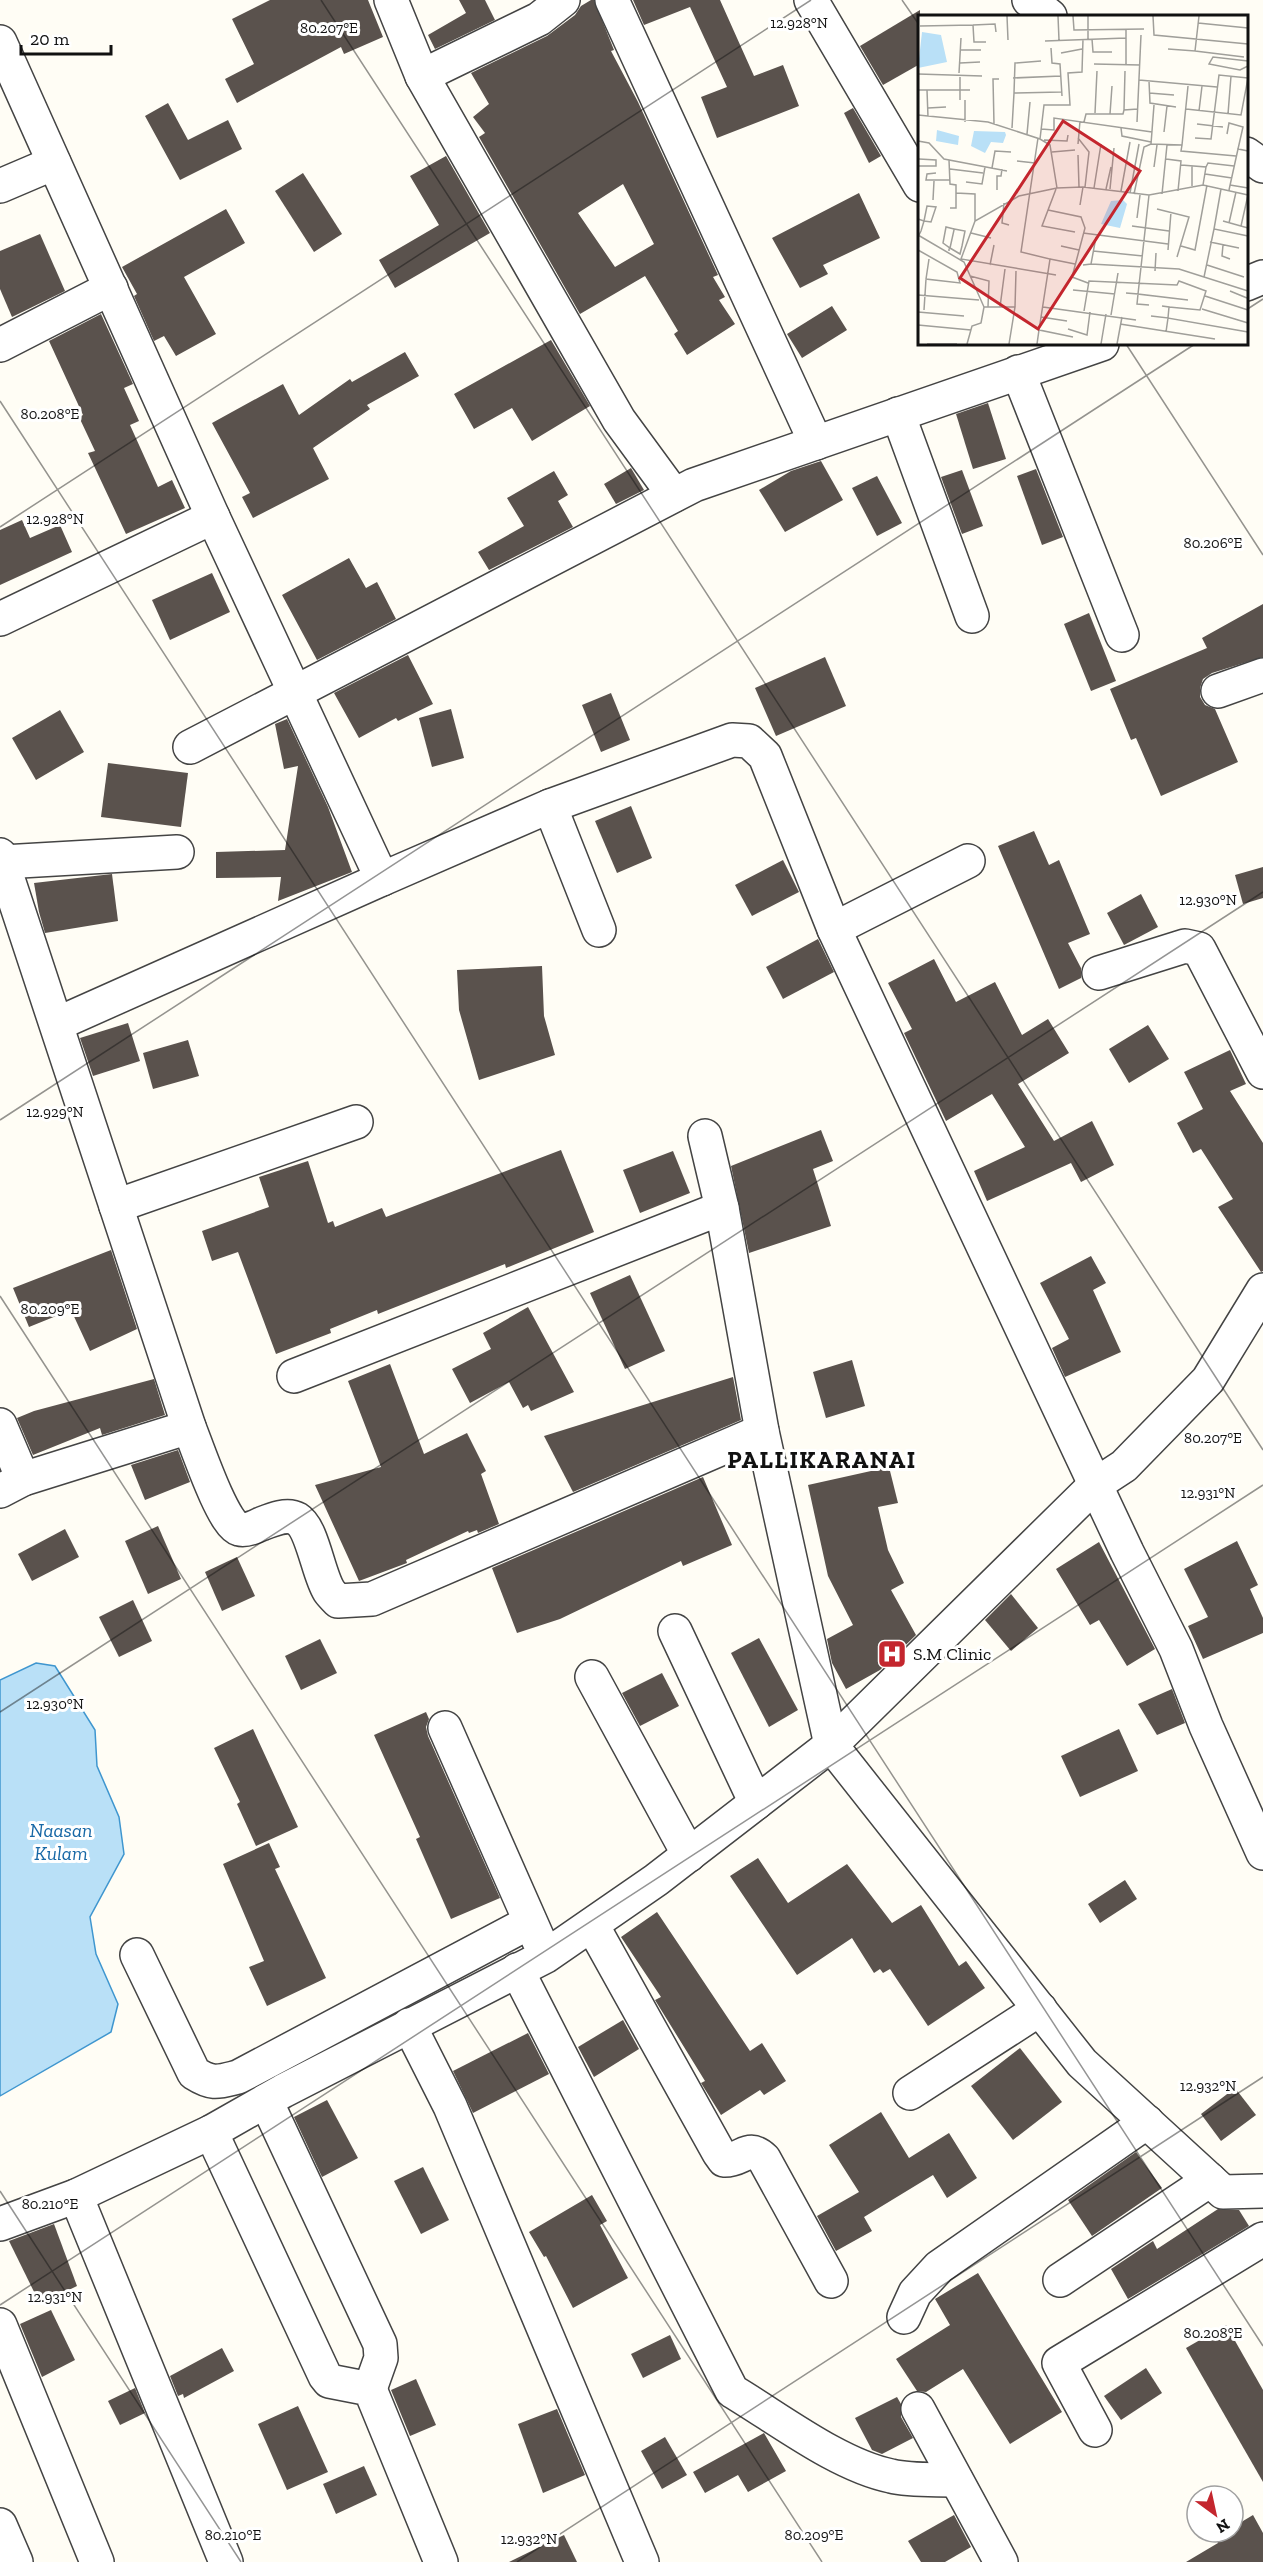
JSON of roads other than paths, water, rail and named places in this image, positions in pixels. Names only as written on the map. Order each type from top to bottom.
[{"type":"street","points":[[391,0],[422,76],[619,420],[674,495]]},
{"type":"street","points":[[422,76],[539,19],[563,0]]},
{"type":"street","points":[[612,0],[816,443]]},
{"type":"street","points":[[811,0],[918,181]]},
{"type":"street","points":[[1029,0],[1049,15]]},
{"type":"street","points":[[0,42],[213,517],[382,879]]},
{"type":"street","points":[[1248,155],[1263,166]]},
{"type":"street","points":[[0,186],[54,163]]},
{"type":"street","points":[[1248,283],[1263,277]]},
{"type":"street","points":[[0,345],[111,288]]},
{"type":"street","points":[[190,747],[694,485],[1099,345]]},
{"type":"street","points":[[1018,372],[1122,635]]},
{"type":"street","points":[[898,414],[972,616]]},
{"type":"street","points":[[0,619],[213,517]]},
{"type":"street","points":[[1218,691],[1263,675]]},
{"type":"street","points":[[57,1024],[550,806],[732,740],[749,741],[765,756],[834,929],[1095,1485],[1176,1649],[1206,1726],[1263,1853]]},
{"type":"street","points":[[550,806],[599,930]]},
{"type":"street","points":[[177,852],[1,859],[189,1426],[229,1522],[238,1529],[247,1530],[275,1519],[290,1517],[298,1520],[305,1529],[328,1590],[338,1601],[372,1599],[762,1431]]},
{"type":"street","points":[[834,929],[968,861]]},
{"type":"street","points":[[1099,973],[1185,946],[1199,949],[1263,1072]]},
{"type":"street","points":[[116,1206],[356,1122]]},
{"type":"street","points":[[705,1136],[722,1208],[762,1431],[831,1745],[1082,2063],[1223,2192],[1263,2191]]},
{"type":"street","points":[[294,1376],[722,1208]]},
{"type":"street","points":[[0,2224],[76,2196],[211,2132],[409,2025],[532,1963],[592,1925],[689,1855],[831,1745],[1095,1485],[1124,1466],[1208,1380],[1263,1290]]},
{"type":"street","points":[[0,1425],[11,1485],[189,1426]]},
{"type":"street","points":[[675,1631],[756,1803]]},
{"type":"street","points":[[592,1677],[689,1855]]},
{"type":"street","points":[[445,1728],[530,1922],[532,1963],[732,2391],[813,2442],[870,2471],[894,2477],[956,2480]]},
{"type":"street","points":[[137,1955],[195,2073],[209,2082],[222,2081],[238,2077],[530,1922]]},
{"type":"street","points":[[592,1925],[719,2153],[724,2160],[732,2160],[750,2152],[758,2153],[764,2159],[831,2281]]},
{"type":"street","points":[[910,2093],[1040,2009]]},
{"type":"street","points":[[409,2025],[450,2106],[642,2562]]},
{"type":"street","points":[[266,2101],[380,2344],[381,2358],[370,2389],[441,2562]]},
{"type":"street","points":[[904,2317],[915,2293],[939,2267],[1147,2122]]},
{"type":"street","points":[[211,2132],[325,2376],[329,2380],[370,2389]]},
{"type":"street","points":[[1060,2280],[1210,2180]]},
{"type":"street","points":[[76,2196],[226,2562]]},
{"type":"street","points":[[1095,2430],[1059,2363],[1263,2239]]},
{"type":"street","points":[[0,2325],[97,2562]]},
{"type":"street","points":[[918,2409],[1001,2562]]},
{"type":"street","points":[[0,2525],[15,2562]]},
{"type":"water","name":"Naasan Kulam","points":[[36,1663],[55,1666],[95,1730],[97,1766],[119,1817],[124,1854],[90,1917],[96,1954],[118,2004],[111,2032],[0,2096],[0,1680]]},
{"type":"place","name":"S.M Clinic","points":[[892,1654]]},
{"type":"district","name":"PALLIKARANAI","points":[[822,1460]]}]
